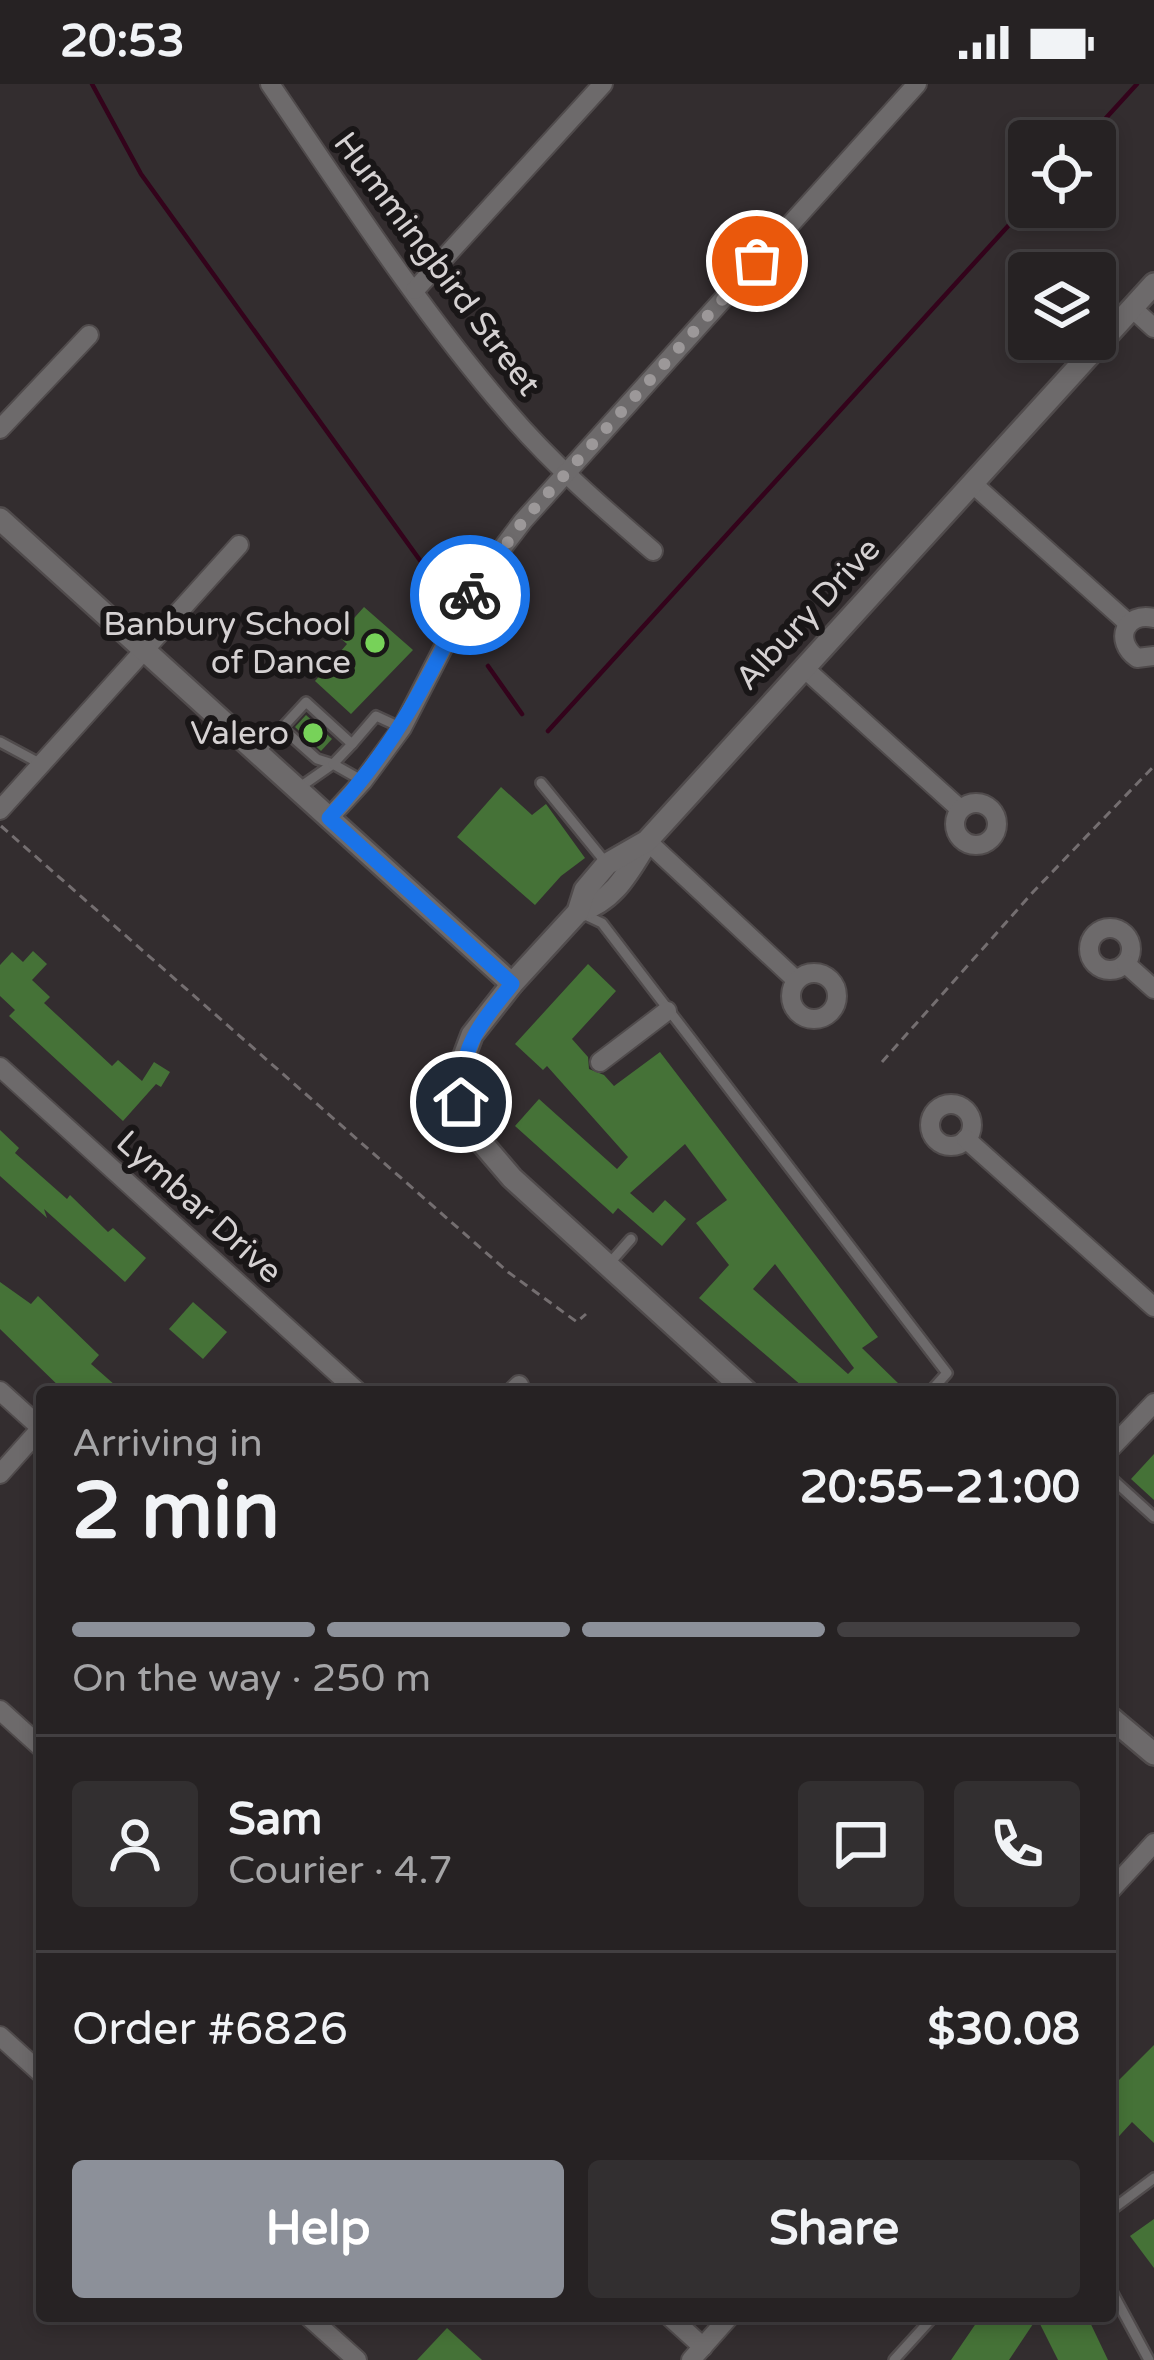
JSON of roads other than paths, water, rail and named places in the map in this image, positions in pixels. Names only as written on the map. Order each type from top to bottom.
[{"type":"street","name":"Hummingbird Street","points":[[270,84],[506,411],[565,473],[652,551]]},
{"type":"street","points":[[415,290],[603,84]]},
{"type":"street","points":[[329,818],[402,728],[478,580],[565,473],[917,84]]},
{"type":"street","name":"Albury Drive","points":[[607,864],[647,842],[1154,284]]},
{"type":"street","points":[[1132,308],[1154,328]]},
{"type":"street","points":[[0,430],[89,335]]},
{"type":"street","points":[[973,484],[1128,623]]},
{"type":"street","points":[[0,519],[512,984]]},
{"type":"street","points":[[0,810],[239,545]]},
{"type":"street","points":[[1154,618],[1143,616],[1128,623],[1123,638],[1130,653],[1145,659],[1154,656]]},
{"type":"street","points":[[804,668],[960,809]]},
{"type":"street","points":[[578,912],[601,905],[623,881],[647,842],[796,980]]},
{"type":"street","points":[[607,864],[584,890],[578,912],[472,1035],[460,1067],[461,1102],[477,1137],[512,1178],[740,1386]]},
{"type":"street","points":[[1126,964],[1154,989]]},
{"type":"street","points":[[600,1062],[667,1011]]},
{"type":"street","name":"Lymbar Drive","points":[[0,1066],[351,1386]]},
{"type":"street","points":[[966,1139],[1154,1307]]},
{"type":"street","points":[[0,1391],[36,1424]]},
{"type":"street","points":[[1116,1443],[1154,1403]]},
{"type":"street","points":[[0,1474],[36,1434]]},
{"type":"street","points":[[0,1710],[36,1743]]},
{"type":"street","points":[[1116,1722],[1154,1754]]},
{"type":"street","points":[[1116,1884],[1154,1843]]},
{"type":"street","points":[[0,2036],[36,2069]]},
{"type":"street","points":[[315,2322],[357,2360]]},
{"type":"street","points":[[673,2322],[697,2354],[725,2322]]},
{"type":"lane","points":[[260,754],[306,702],[352,744]]},
{"type":"lane","points":[[298,789],[333,764],[376,716],[402,728]]},
{"type":"lane","points":[[282,728],[317,759],[363,781]]},
{"type":"lane","points":[[0,742],[41,764]]},
{"type":"lane","points":[[541,783],[607,864]]},
{"type":"lane","points":[[578,912],[602,922],[947,1372],[935,1386]]},
{"type":"lane","points":[[608,1265],[631,1239]]},
{"type":"lane","points":[[1116,1482],[1154,1517]]},
{"type":"lane","points":[[1116,2206],[1154,2178]]},
{"type":"lane","points":[[1116,2299],[1149,2360]]},
{"type":"lane","points":[[894,2360],[929,2322]]},
{"type":"waterway","points":[[92,84],[141,174],[427,570]]},
{"type":"waterway","points":[[1104,120],[1137,84]]},
{"type":"waterway","points":[[548,731],[1008,226]]},
{"type":"waterway","points":[[488,666],[522,714]]},
{"type":"place","name":"Banbury School of Dance","points":[[375,643]]},
{"type":"place","name":"Valero","points":[[313,733]]}]
